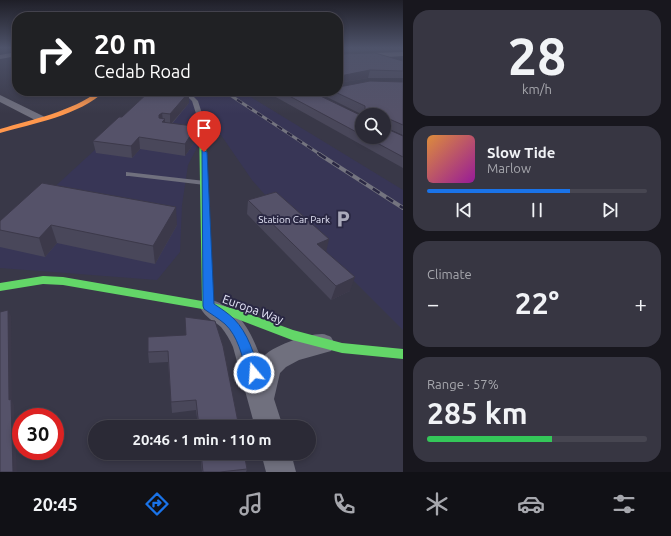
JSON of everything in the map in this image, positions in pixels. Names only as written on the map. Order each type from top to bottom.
[{"type":"street","points":[[0,131],[80,104],[95,96]]},
{"type":"street","points":[[313,96],[324,102]]},
{"type":"street","points":[[0,98],[39,118]]},
{"type":"street","points":[[200,129],[205,183],[208,306],[230,321],[238,332],[245,347],[267,420]]},
{"type":"street","name":"Europa Way","points":[[0,287],[43,280],[63,281],[208,306],[234,313],[292,335],[323,344],[354,350],[403,354]]},
{"type":"street","points":[[262,399],[266,374],[270,366],[277,359],[301,349],[323,344]]},
{"type":"street","points":[[278,460],[281,472]]},
{"type":"lane","points":[[190,96],[195,102],[200,129]]},
{"type":"lane","points":[[129,174],[205,183]]},
{"type":"shaded area","points":[[154,96],[249,96],[403,190],[403,330],[326,253],[274,205],[252,180],[221,135],[203,136],[188,165],[182,205],[180,252],[157,280],[0,268],[0,237]]},
{"type":"building","points":[[343,70],[370,70],[343,75]]},
{"type":"building","points":[[371,70],[403,70],[403,71]]},
{"type":"building","points":[[370,81],[403,82],[403,125],[391,120],[391,108],[365,108],[365,106],[343,96],[343,86]]},
{"type":"building","points":[[145,96],[186,96],[170,114],[162,113],[159,115],[159,118],[165,119],[162,122],[193,126],[193,131],[185,144],[139,137],[131,146],[93,141],[119,117],[122,117]]},
{"type":"building","points":[[289,96],[320,96],[355,113],[355,131]]},
{"type":"building","points":[[391,131],[403,136],[403,157],[379,144],[391,144]]},
{"type":"building","points":[[42,183],[176,207],[153,246],[51,225],[39,238],[0,230],[0,221]]},
{"type":"building","points":[[276,192],[329,239],[317,244],[355,277],[336,286],[248,200]]},
{"type":"building","points":[[8,310],[9,400],[11,399],[13,472],[0,472],[0,312]]},
{"type":"building","points":[[185,317],[215,321],[223,346],[238,420],[198,420],[196,400],[171,402],[168,351],[148,352],[148,337],[186,335]]},
{"type":"building","points":[[202,460],[245,460],[247,469],[220,472],[203,472]]},
{"type":"railway","points":[[232,96],[321,155]]},
{"type":"railway","points":[[319,154],[403,208]]},
{"type":"traffic: fast","points":[[202,123],[208,306]]},
{"type":"traffic: fast","points":[[0,287],[43,280],[63,281],[208,306],[234,313],[292,335],[342,348],[403,354]]},
{"type":"traffic: slow","points":[[0,131],[54,116],[80,105],[96,96]]},
{"type":"place","name":"Station Car Park","points":[[343,219]]},
{"type":"route","points":[[204,152],[208,306],[230,321],[238,332],[254,373]]}]
